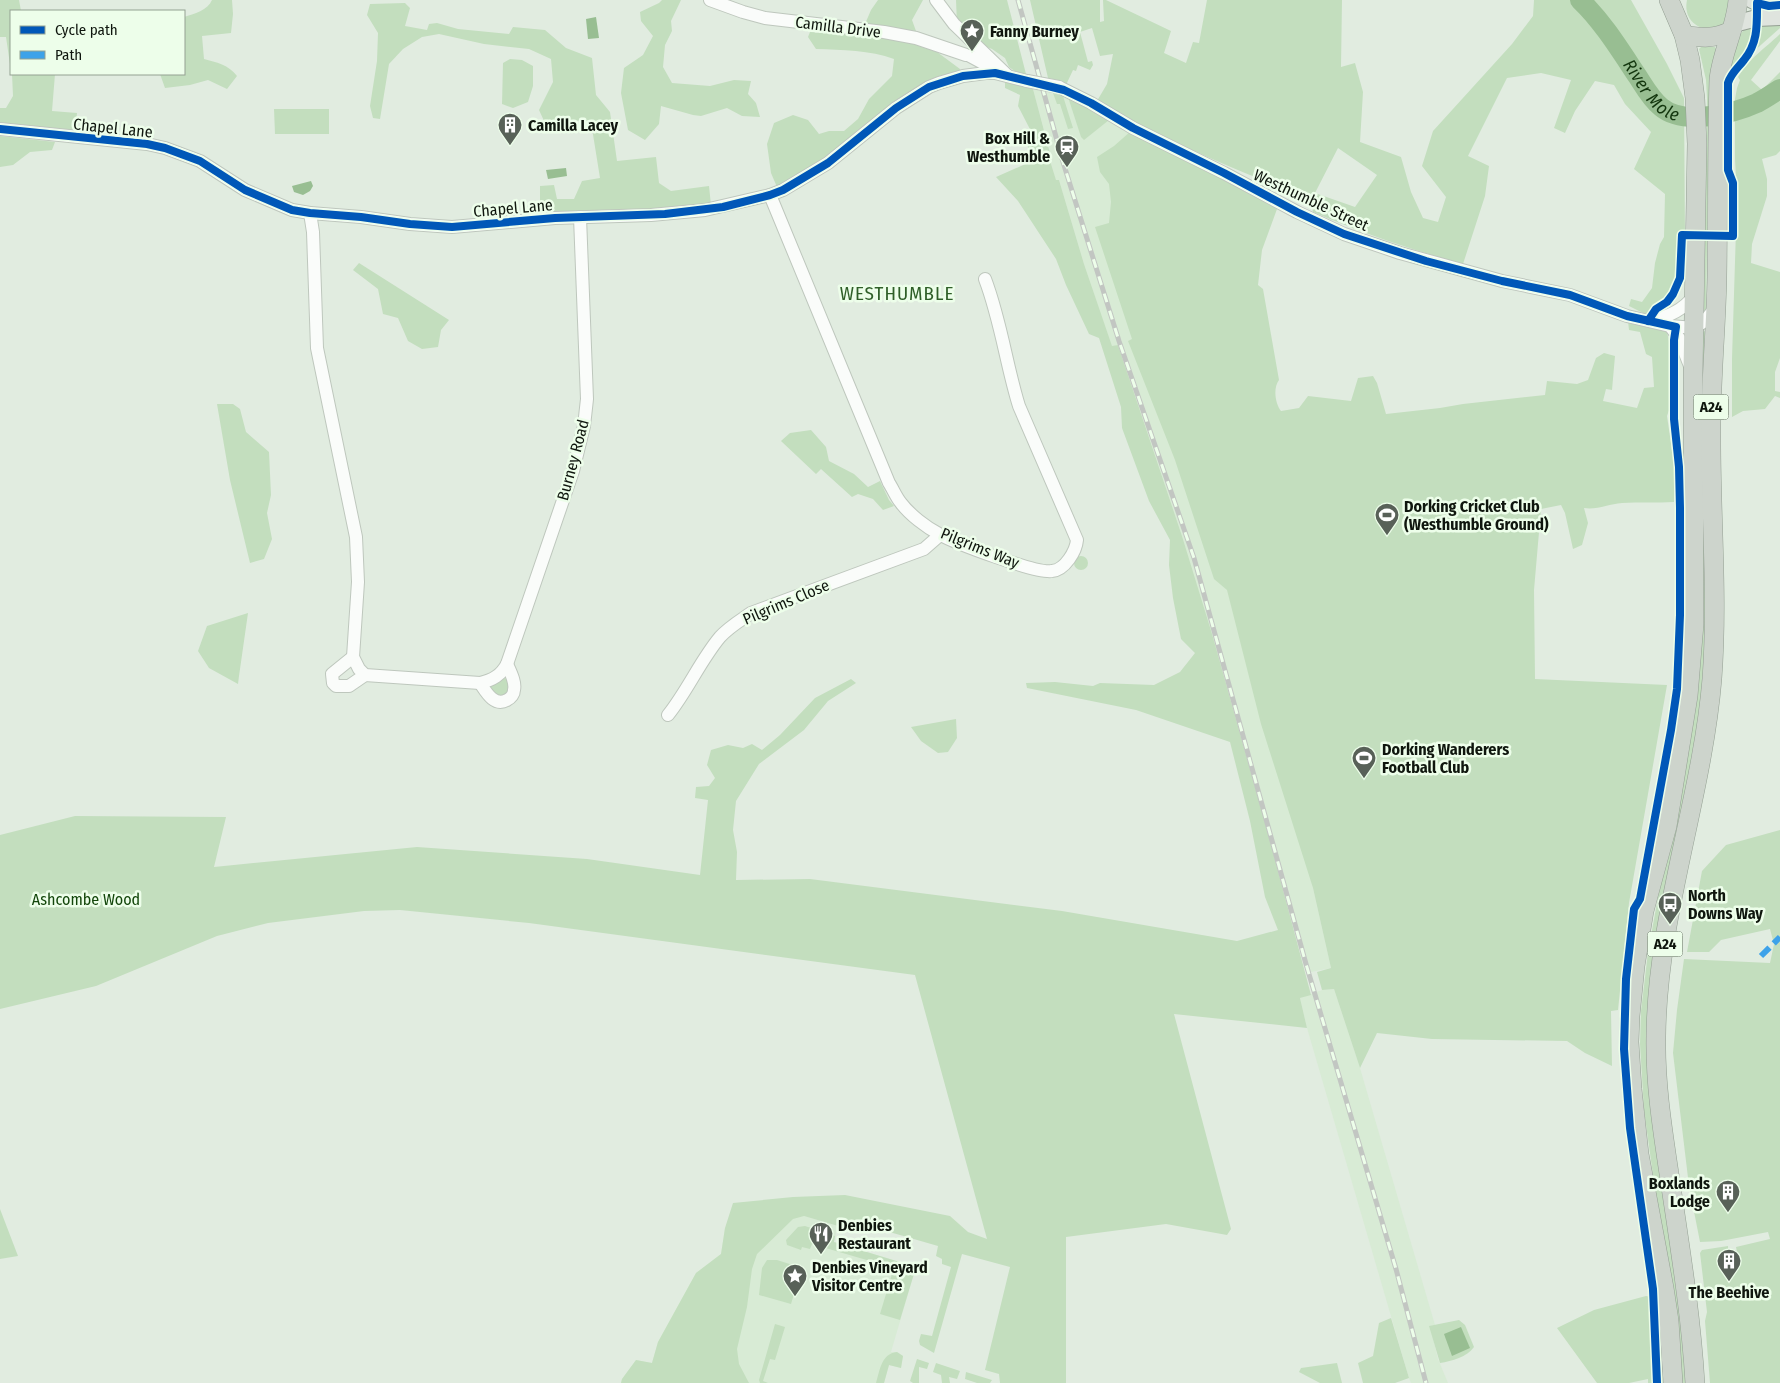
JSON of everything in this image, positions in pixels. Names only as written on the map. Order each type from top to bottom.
[{"type":"highway","points":[[1674,3],[1684,35],[1714,38],[1732,28],[1738,0]]},
{"type":"highway","name":"A24","points":[[1695,1383],[1689,1311],[1661,1123],[1656,1040],[1657,1009],[1664,950],[1703,739],[1711,685],[1716,607],[1711,438],[1716,308],[1718,99],[1720,63],[1732,28]]},
{"type":"highway","name":"A24","points":[[1673,1383],[1664,1288],[1640,1154],[1632,1089],[1630,1034],[1635,966],[1644,911],[1667,826],[1692,661],[1694,614],[1693,373],[1696,144],[1695,98],[1690,60],[1684,35]]},
{"type":"main road","points":[[1752,0],[1769,6],[1780,5]]},
{"type":"main road","points":[[1732,28],[1757,18],[1780,17]]},
{"type":"street","name":"Camilla Drive","points":[[710,0],[765,18],[884,32],[916,38],[968,56],[983,63],[995,73]]},
{"type":"street","points":[[936,0],[954,24],[1008,76]]},
{"type":"street","name":"Chapel Lane","points":[[0,130],[147,144],[165,148],[200,161],[234,183],[292,210],[310,214],[361,217],[410,224],[452,227],[534,219],[651,216],[723,207],[770,195],[783,190],[828,163],[896,108],[929,87],[963,76],[995,73],[1008,76]]},
{"type":"street","name":"Westhumble Street","points":[[1008,76],[1059,87],[1091,103],[1133,128],[1344,234],[1466,272],[1570,295],[1626,316],[1670,326],[1694,328]]},
{"type":"street","name":"Pilgrims Way","points":[[770,195],[889,482],[900,502],[940,535],[1000,558],[1053,572],[1060,569],[1070,558],[1077,546],[1077,540],[1070,522],[1060,505],[1019,406],[1001,330],[985,279]]},
{"type":"street","points":[[310,214],[313,232],[317,348],[356,537],[358,582],[353,657],[359,669],[365,674],[480,683],[486,693],[494,700],[503,701],[509,699],[513,694],[514,687],[507,664]]},
{"type":"street","name":"Burney Road","points":[[480,683],[498,676],[507,664],[573,472],[584,426],[587,399],[580,217]]},
{"type":"street","points":[[1648,321],[1663,318],[1679,310],[1688,304],[1694,296]]},
{"type":"street","points":[[1694,328],[1705,321],[1716,308]]},
{"type":"street","points":[[1670,326],[1679,338],[1693,373]]},
{"type":"street","name":"Pilgrims Close","points":[[668,715],[721,635],[734,624],[752,613],[924,549],[940,535]]},
{"type":"street","points":[[353,657],[332,674],[333,683],[336,686],[349,686],[365,674]]},
{"type":"shaded area","points":[[596,17],[599,38],[588,39],[586,19]]},
{"type":"shaded area","points":[[1033,89],[1068,97],[1131,131],[1331,968],[1306,973],[1268,833],[1182,536],[1118,345],[1112,347],[1084,264],[1059,180],[1056,181]]},
{"type":"shaded area","points":[[566,168],[567,176],[548,179],[546,170]]},
{"type":"shaded area","points":[[311,181],[313,186],[310,191],[303,195],[294,192],[292,186]]},
{"type":"shaded area","points":[[1334,989],[1360,1068],[1435,1325],[1430,1326],[1438,1359],[1448,1383],[1411,1383],[1409,1378],[1307,1028],[1300,998],[1322,990]]},
{"type":"shaded area","name":"Denbies Vineyard Visitor Centre","points":[[804,1216],[838,1226],[834,1242],[916,1267],[891,1352],[897,1352],[903,1356],[901,1368],[889,1365],[884,1383],[621,1383],[636,1360],[652,1363],[658,1342],[696,1273],[721,1254],[725,1228]]},
{"type":"shaded area","points":[[1461,1327],[1470,1348],[1452,1356],[1444,1334]]},
{"type":"green space","points":[[0,0],[19,0],[21,10],[10,10],[10,64],[6,37],[0,37]]},
{"type":"green space","points":[[212,0],[232,0],[231,33],[202,36],[204,59],[226,67],[237,76],[227,89],[208,80],[190,85],[165,88],[160,75],[185,75],[185,17],[204,9]]},
{"type":"green space","points":[[662,0],[681,0],[671,21],[672,31],[665,45],[663,67],[672,83],[710,86],[734,80],[751,81],[748,94],[756,103],[760,117],[742,116],[727,108],[701,116],[661,106],[659,124],[645,140],[628,130],[621,93],[624,68],[643,55],[653,36],[641,21],[640,12]]},
{"type":"green space","points":[[878,0],[923,0],[912,20],[916,31],[865,24]]},
{"type":"green space","points":[[956,0],[1007,0],[1026,74],[1016,72],[1009,67],[1005,58],[984,46],[957,24]]},
{"type":"green space","points":[[1030,0],[1100,0],[1100,22],[1104,21],[1103,0],[1106,0],[1171,31],[1164,53],[1186,63],[1193,42],[1199,43],[1207,0],[1342,0],[1341,67],[1355,63],[1363,92],[1360,142],[1401,157],[1411,192],[1423,218],[1438,222],[1446,197],[1422,166],[1433,131],[1512,44],[1533,16],[1534,0],[1631,0],[1684,98],[1685,240],[1683,279],[1676,296],[1666,307],[1645,314],[1629,306],[1631,299],[1642,302],[1652,288],[1655,263],[1664,237],[1665,194],[1634,169],[1651,132],[1625,104],[1614,85],[1595,81],[1575,111],[1565,133],[1554,128],[1571,80],[1541,73],[1507,78],[1468,156],[1489,166],[1485,196],[1463,264],[1387,241],[1313,212],[1311,204],[1314,194],[1296,192],[1279,187],[1226,165],[1151,131],[1097,101],[1107,84],[1113,54],[1100,56],[1092,28],[1080,32],[1088,62],[1092,61],[1093,65],[1090,70],[1078,65],[1076,71],[1073,70],[1066,85],[1058,80],[1048,78]],"holes":[[[1338,148],[1377,175],[1355,207],[1315,193]]]},
{"type":"green space","points":[[1687,0],[1731,0],[1724,25],[1710,29],[1696,25],[1688,15],[1686,8]]},
{"type":"green space","points":[[405,3],[410,8],[405,26],[427,30],[429,24],[437,23],[458,29],[509,34],[513,27],[545,30],[566,48],[592,58],[596,95],[610,112],[617,161],[656,157],[659,183],[671,191],[709,186],[711,205],[687,209],[540,213],[540,186],[554,185],[557,199],[574,199],[582,181],[600,178],[591,122],[571,120],[545,123],[539,110],[553,82],[551,59],[529,49],[484,44],[439,34],[422,37],[403,49],[389,64],[380,119],[373,118],[370,106],[377,61],[378,33],[367,15],[370,4]]},
{"type":"green space","points":[[1780,22],[1780,28],[1753,52],[1759,36],[1761,23]]},
{"type":"green space","points":[[1755,24],[1749,47],[1726,78],[1731,54],[1737,39],[1747,28]]},
{"type":"green space","points":[[810,32],[871,36],[913,44],[937,52],[960,69],[959,73],[827,160],[777,187],[771,173],[767,144],[774,123],[793,115],[808,120],[819,134],[829,131],[844,131],[858,119],[869,99],[892,76],[894,59],[866,52],[816,49],[808,37]]},
{"type":"green space","points":[[1780,34],[1780,41],[1751,80],[1762,90],[1780,72],[1780,151],[1776,155],[1762,159],[1767,179],[1767,196],[1752,244],[1751,263],[1780,272],[1780,358],[1775,372],[1775,391],[1780,392],[1780,398],[1775,396],[1765,409],[1743,411],[1732,417],[1737,197],[1735,99],[1740,80],[1738,77],[1753,59]]},
{"type":"green space","points":[[1701,47],[1715,47],[1716,49],[1708,188],[1706,310],[1703,319],[1700,311],[1704,303],[1707,98],[1706,80],[1699,49]]},
{"type":"green space","points":[[510,59],[522,60],[533,66],[533,86],[528,102],[513,108],[502,104],[503,63]]},
{"type":"green space","points":[[12,75],[55,75],[52,111],[77,113],[75,134],[0,125],[0,108],[6,108],[13,96]]},
{"type":"green space","name":"Ashcombe Wood","points":[[1005,82],[1033,89],[1050,153],[1048,154],[1056,180],[1059,180],[1084,264],[1112,346],[1118,345],[1182,536],[1212,634],[1268,833],[1311,995],[1300,998],[1307,1028],[1174,1014],[1231,1229],[1227,1235],[1166,1224],[1066,1237],[1066,1383],[1000,1383],[999,1374],[985,1370],[1010,1267],[962,1254],[934,1353],[920,1345],[919,1341],[921,1334],[932,1336],[951,1267],[942,1264],[942,1259],[936,1256],[938,1246],[841,1218],[838,1226],[804,1216],[793,1219],[757,1254],[752,1269],[747,1307],[737,1349],[739,1364],[749,1383],[621,1383],[636,1360],[652,1363],[658,1342],[696,1273],[721,1254],[725,1228],[733,1203],[793,1197],[845,1195],[950,1216],[968,1232],[987,1239],[915,975],[529,923],[400,910],[364,911],[268,923],[217,936],[96,986],[0,1009],[0,835],[75,816],[226,817],[214,867],[417,847],[587,859],[700,875],[708,800],[695,798],[696,787],[709,786],[715,778],[707,765],[711,750],[728,745],[743,748],[752,744],[762,750],[780,735],[815,698],[851,679],[856,683],[828,701],[804,730],[759,764],[736,801],[733,830],[737,852],[736,880],[810,879],[1062,911],[1237,941],[1278,930],[1265,897],[1250,821],[1230,742],[1136,710],[1027,688],[1026,683],[1055,682],[1093,686],[1100,683],[1154,685],[1180,672],[1195,653],[1181,639],[1169,565],[1170,540],[1149,501],[1122,428],[1121,407],[1099,338],[1089,334],[1056,259],[1018,201],[996,177],[1030,162],[1027,140],[1034,137],[1018,106],[1020,95],[1005,88]]},
{"type":"green space","points":[[1053,93],[1063,96],[1073,128],[1068,129],[1060,104],[1057,104]]},
{"type":"green space","points":[[1068,97],[1109,120],[1084,140],[1081,137]]},
{"type":"green space","points":[[274,109],[329,109],[329,134],[275,134]]},
{"type":"green space","points":[[1131,131],[1218,174],[1277,209],[1262,250],[1258,285],[1263,289],[1279,380],[1276,387],[1277,404],[1281,411],[1299,408],[1308,396],[1351,401],[1358,378],[1373,376],[1377,383],[1386,414],[1545,395],[1547,381],[1577,384],[1588,380],[1596,358],[1604,353],[1615,356],[1612,390],[1606,389],[1603,401],[1637,408],[1644,388],[1654,387],[1652,357],[1646,354],[1640,332],[1629,330],[1628,321],[1663,328],[1667,332],[1671,355],[1672,401],[1667,416],[1675,471],[1674,502],[1622,503],[1584,508],[1588,523],[1582,545],[1573,549],[1565,513],[1561,505],[1541,509],[1534,590],[1535,679],[1667,685],[1629,903],[1618,1010],[1611,1011],[1612,1066],[1585,1053],[1567,1041],[1432,1039],[1377,1033],[1360,1068],[1334,989],[1322,990],[1317,972],[1331,968],[1313,888],[1261,724],[1227,590],[1214,579],[1175,460],[1128,341],[1132,339],[1095,227],[1109,223],[1111,202],[1109,184],[1100,172],[1097,157],[1114,146]]},
{"type":"green space","points":[[0,136],[55,142],[52,150],[30,152],[13,165],[0,167]]},
{"type":"green space","points":[[359,263],[449,320],[441,330],[438,347],[422,349],[408,341],[398,318],[383,314],[378,289],[353,270]]},
{"type":"green space","points":[[1707,332],[1705,685],[1652,997],[1689,1383],[1679,1383],[1644,1110],[1640,1044],[1641,1011],[1648,952],[1688,733],[1700,333]]},
{"type":"green space","points":[[217,404],[233,404],[240,409],[246,432],[269,452],[271,495],[267,513],[272,539],[264,559],[250,563],[230,480]]},
{"type":"green space","points":[[811,430],[826,447],[829,461],[854,474],[868,487],[880,481],[894,506],[883,510],[873,499],[858,494],[852,497],[821,469],[816,474],[781,441],[790,433]]},
{"type":"green space","points":[[1078,556],[1084,556],[1088,563],[1084,570],[1078,570],[1074,566],[1074,560]]},
{"type":"green space","points":[[248,613],[238,684],[209,668],[198,651],[207,626]]},
{"type":"green space","points":[[508,678],[510,691],[504,697],[496,698],[488,688],[497,681]]},
{"type":"green space","points":[[956,719],[957,738],[948,752],[938,753],[921,741],[911,727]]},
{"type":"green space","points":[[1780,830],[1780,1383],[1710,1383],[1705,1321],[1707,1312],[1700,1253],[1702,1250],[1728,1246],[1728,1253],[1737,1252],[1736,1247],[1770,1239],[1768,1232],[1721,1241],[1700,1242],[1689,1186],[1673,1053],[1677,1010],[1684,959],[1770,963],[1774,944],[1770,929],[1721,940],[1709,952],[1687,952],[1702,871],[1726,845]]},
{"type":"green space","points":[[0,1209],[18,1256],[0,1259]]},
{"type":"green space","points":[[805,1226],[835,1236],[834,1242],[916,1267],[900,1320],[880,1314],[892,1274],[886,1272],[887,1266],[812,1244],[810,1249],[802,1247],[801,1250],[787,1245],[786,1240],[798,1227]]},
{"type":"green space","points":[[767,1260],[777,1260],[796,1266],[795,1269],[801,1271],[791,1304],[759,1295],[762,1268]]},
{"type":"green space","points":[[1646,1296],[1652,1297],[1655,1301],[1663,1383],[1648,1383],[1648,1379],[1629,1383],[1597,1383],[1557,1328],[1594,1310]]},
{"type":"green space","points":[[1391,1318],[1409,1378],[1395,1383],[1363,1383],[1358,1363],[1373,1356],[1379,1323]]},
{"type":"green space","points":[[1459,1320],[1465,1325],[1474,1347],[1463,1356],[1440,1363],[1429,1326]]},
{"type":"green space","points":[[775,1324],[785,1327],[775,1360],[770,1359],[763,1381],[768,1383],[760,1383],[759,1380]]},
{"type":"green space","points":[[897,1352],[903,1356],[901,1368],[889,1365],[884,1383],[876,1383],[884,1359]]},
{"type":"green space","points":[[917,1359],[929,1363],[927,1369],[919,1367],[919,1383],[913,1383],[910,1381]]},
{"type":"green space","points":[[936,1363],[960,1371],[957,1379],[949,1377],[950,1383],[942,1383],[941,1375],[933,1372]]},
{"type":"green space","points":[[1337,1363],[1342,1383],[1320,1383],[1299,1372],[1301,1368]]},
{"type":"green space","points":[[966,1372],[992,1380],[990,1383],[977,1383],[965,1379]]},
{"type":"waterway","name":"River Mole","points":[[1580,0],[1611,37],[1651,97],[1670,113],[1695,117],[1722,114],[1757,103],[1780,89]]},
{"type":"railway","points":[[1018,0],[1063,162],[1119,341],[1194,558],[1306,964],[1396,1269],[1426,1383]]},
{"type":"marked path","points":[[1761,956],[1780,937]]},
{"type":"cycle path","points":[[1648,321],[1656,309],[1667,302],[1673,294],[1680,278],[1682,235],[1733,236],[1733,183],[1728,170],[1728,83],[1752,47],[1757,26],[1757,3],[1769,6],[1780,5]]},
{"type":"cycle path","points":[[0,129],[147,144],[165,148],[200,161],[245,190],[292,210],[452,227],[555,218],[665,214],[723,207],[770,195],[783,190],[828,163],[896,108],[929,87],[963,76],[995,73],[1064,90],[1091,103],[1133,128],[1344,234],[1426,261],[1502,281],[1570,295],[1627,316],[1676,327],[1674,340],[1674,419],[1679,467],[1680,508],[1680,615],[1677,689],[1640,899],[1634,909],[1626,979],[1624,1049],[1630,1128],[1653,1289],[1657,1383]]},
{"type":"place","name":"Fanny Burney","points":[[972,52]]},
{"type":"place","name":"Camilla Lacey","points":[[510,146]]},
{"type":"place","name":"Box Hill & Westhumble","points":[[1067,168]]},
{"type":"place","name":"Dorking Cricket Club (Westhumble Ground)","points":[[1387,536]]},
{"type":"place","name":"Dorking Wanderers Football Club","points":[[1364,779]]},
{"type":"place","name":"North Downs Way","points":[[1670,925]]},
{"type":"place","name":"Boxlands Lodge","points":[[1728,1213]]},
{"type":"place","name":"Denbies Restaurant","points":[[821,1255]]},
{"type":"place","name":"The Beehive","points":[[1729,1282]]},
{"type":"place","name":"Denbies Vineyard Visitor Centre","points":[[795,1297]]},
{"type":"district","name":"WESTHUMBLE","points":[[897,293]]}]
